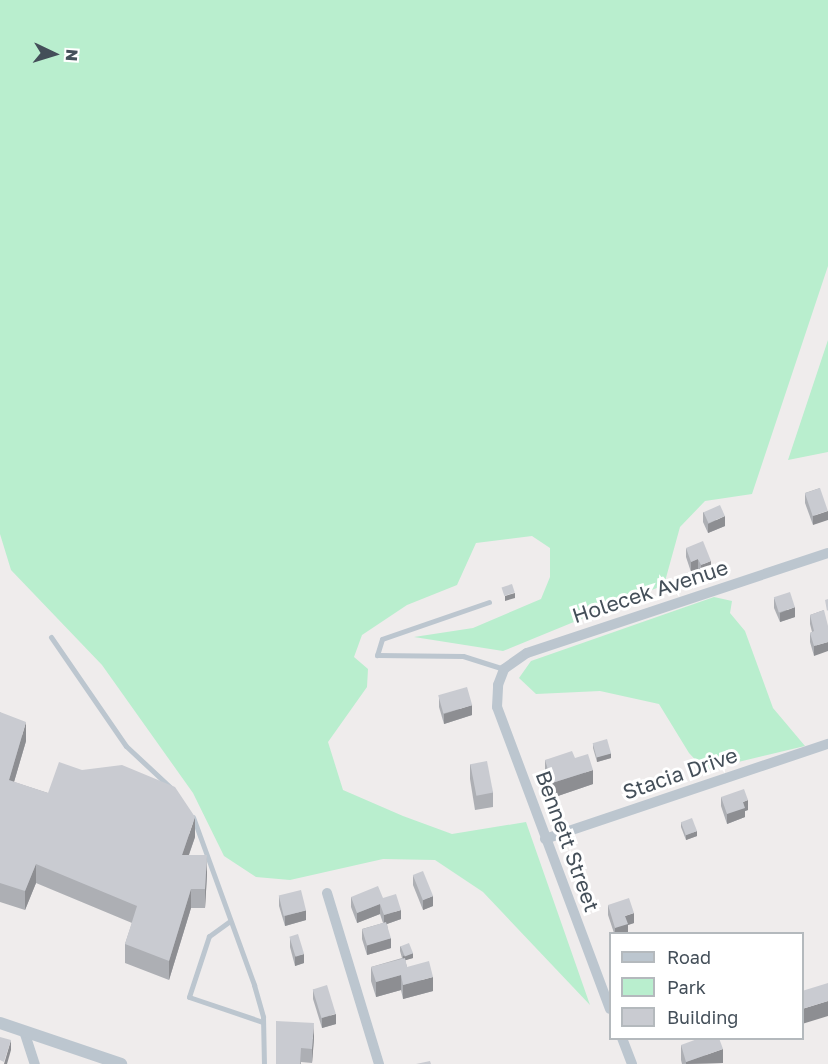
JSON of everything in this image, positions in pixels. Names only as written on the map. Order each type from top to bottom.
[{"type":"street","name":"Holecek Avenue","points":[[504,669],[527,653],[828,553]]},
{"type":"street","name":"Bennett Street","points":[[504,669],[498,685],[497,706],[609,1006]]},
{"type":"street","name":"Stacia Drive","points":[[545,839],[828,744]]},
{"type":"street","points":[[327,893],[379,1064]]},
{"type":"street","points":[[0,1023],[121,1064]]},
{"type":"street","points":[[24,1032],[35,1064]]},
{"type":"street","points":[[623,1040],[632,1064]]},
{"type":"lane","points":[[489,602],[382,639],[377,655],[463,656],[504,669]]},
{"type":"lane","points":[[51,637],[126,746],[174,792]]},
{"type":"lane","points":[[187,806],[203,837],[263,1022],[264,1064]]},
{"type":"lane","points":[[230,921],[209,936],[189,997],[263,1022]]},
{"type":"green space","points":[[0,0],[828,0],[828,266],[752,494],[705,501],[680,527],[664,585],[503,651],[414,637],[473,628],[541,599],[550,577],[550,548],[532,536],[476,543],[457,585],[407,605],[362,635],[354,657],[368,669],[367,687],[328,742],[343,790],[403,816],[452,834],[526,822],[590,1005],[483,892],[435,860],[383,859],[290,880],[256,877],[224,856],[193,793],[102,665],[11,570],[0,534]]},
{"type":"green space","points":[[828,340],[828,452],[788,460]]},
{"type":"green space","points":[[714,597],[732,601],[730,613],[745,631],[773,708],[805,746],[705,770],[689,753],[659,704],[600,691],[536,694],[519,678],[531,661]]},
{"type":"building","points":[[820,488],[828,511],[813,516],[805,493]]},
{"type":"building","points":[[720,505],[725,516],[708,523],[704,512]]},
{"type":"building","points":[[703,541],[711,561],[701,565],[698,559],[691,562],[686,548]]},
{"type":"building","points":[[512,584],[515,593],[504,596],[502,587]]},
{"type":"building","points":[[790,592],[795,607],[779,612],[774,597]]},
{"type":"building","points":[[828,599],[828,610],[827,611],[825,600]]},
{"type":"building","points":[[824,610],[828,626],[828,642],[814,646],[810,633],[814,631],[810,615]]},
{"type":"building","points":[[467,687],[472,705],[443,714],[438,695]]},
{"type":"building","points":[[0,712],[26,722],[9,780],[48,793],[59,762],[82,770],[122,765],[175,787],[195,817],[182,855],[207,855],[205,889],[191,889],[169,961],[125,944],[137,906],[36,864],[25,891],[0,883]]},
{"type":"building","points":[[607,739],[611,753],[597,758],[593,743]]},
{"type":"building","points":[[572,751],[575,758],[588,754],[593,770],[552,783],[545,760]]},
{"type":"building","points":[[487,761],[493,792],[476,796],[470,764]]},
{"type":"building","points":[[744,789],[748,800],[743,802],[745,808],[727,814],[721,797]]},
{"type":"building","points":[[692,818],[697,831],[686,835],[681,822]]},
{"type":"building","points":[[423,871],[433,896],[423,900],[413,875]]},
{"type":"building","points":[[378,886],[383,898],[396,894],[401,910],[384,915],[380,904],[357,913],[351,897]]},
{"type":"building","points":[[301,890],[306,910],[284,916],[279,896]]},
{"type":"building","points":[[629,898],[634,913],[625,916],[628,924],[615,928],[608,905]]},
{"type":"building","points":[[386,922],[391,938],[367,946],[362,929]]},
{"type":"building","points":[[298,934],[304,954],[296,957],[289,937]]},
{"type":"building","points":[[409,943],[413,953],[405,957],[401,946]]},
{"type":"building","points":[[405,958],[407,967],[429,961],[433,977],[403,985],[401,975],[376,982],[371,967]]},
{"type":"building","points":[[828,983],[828,1001],[804,1008],[804,990]]},
{"type":"building","points":[[327,985],[336,1014],[321,1018],[313,989]]},
{"type":"building","points":[[276,1021],[314,1023],[312,1049],[301,1048],[300,1064],[276,1064]]},
{"type":"building","points":[[0,1037],[11,1040],[4,1062],[0,1060]]},
{"type":"building","points":[[695,1040],[720,1040],[723,1049],[686,1062],[681,1045]]}]
